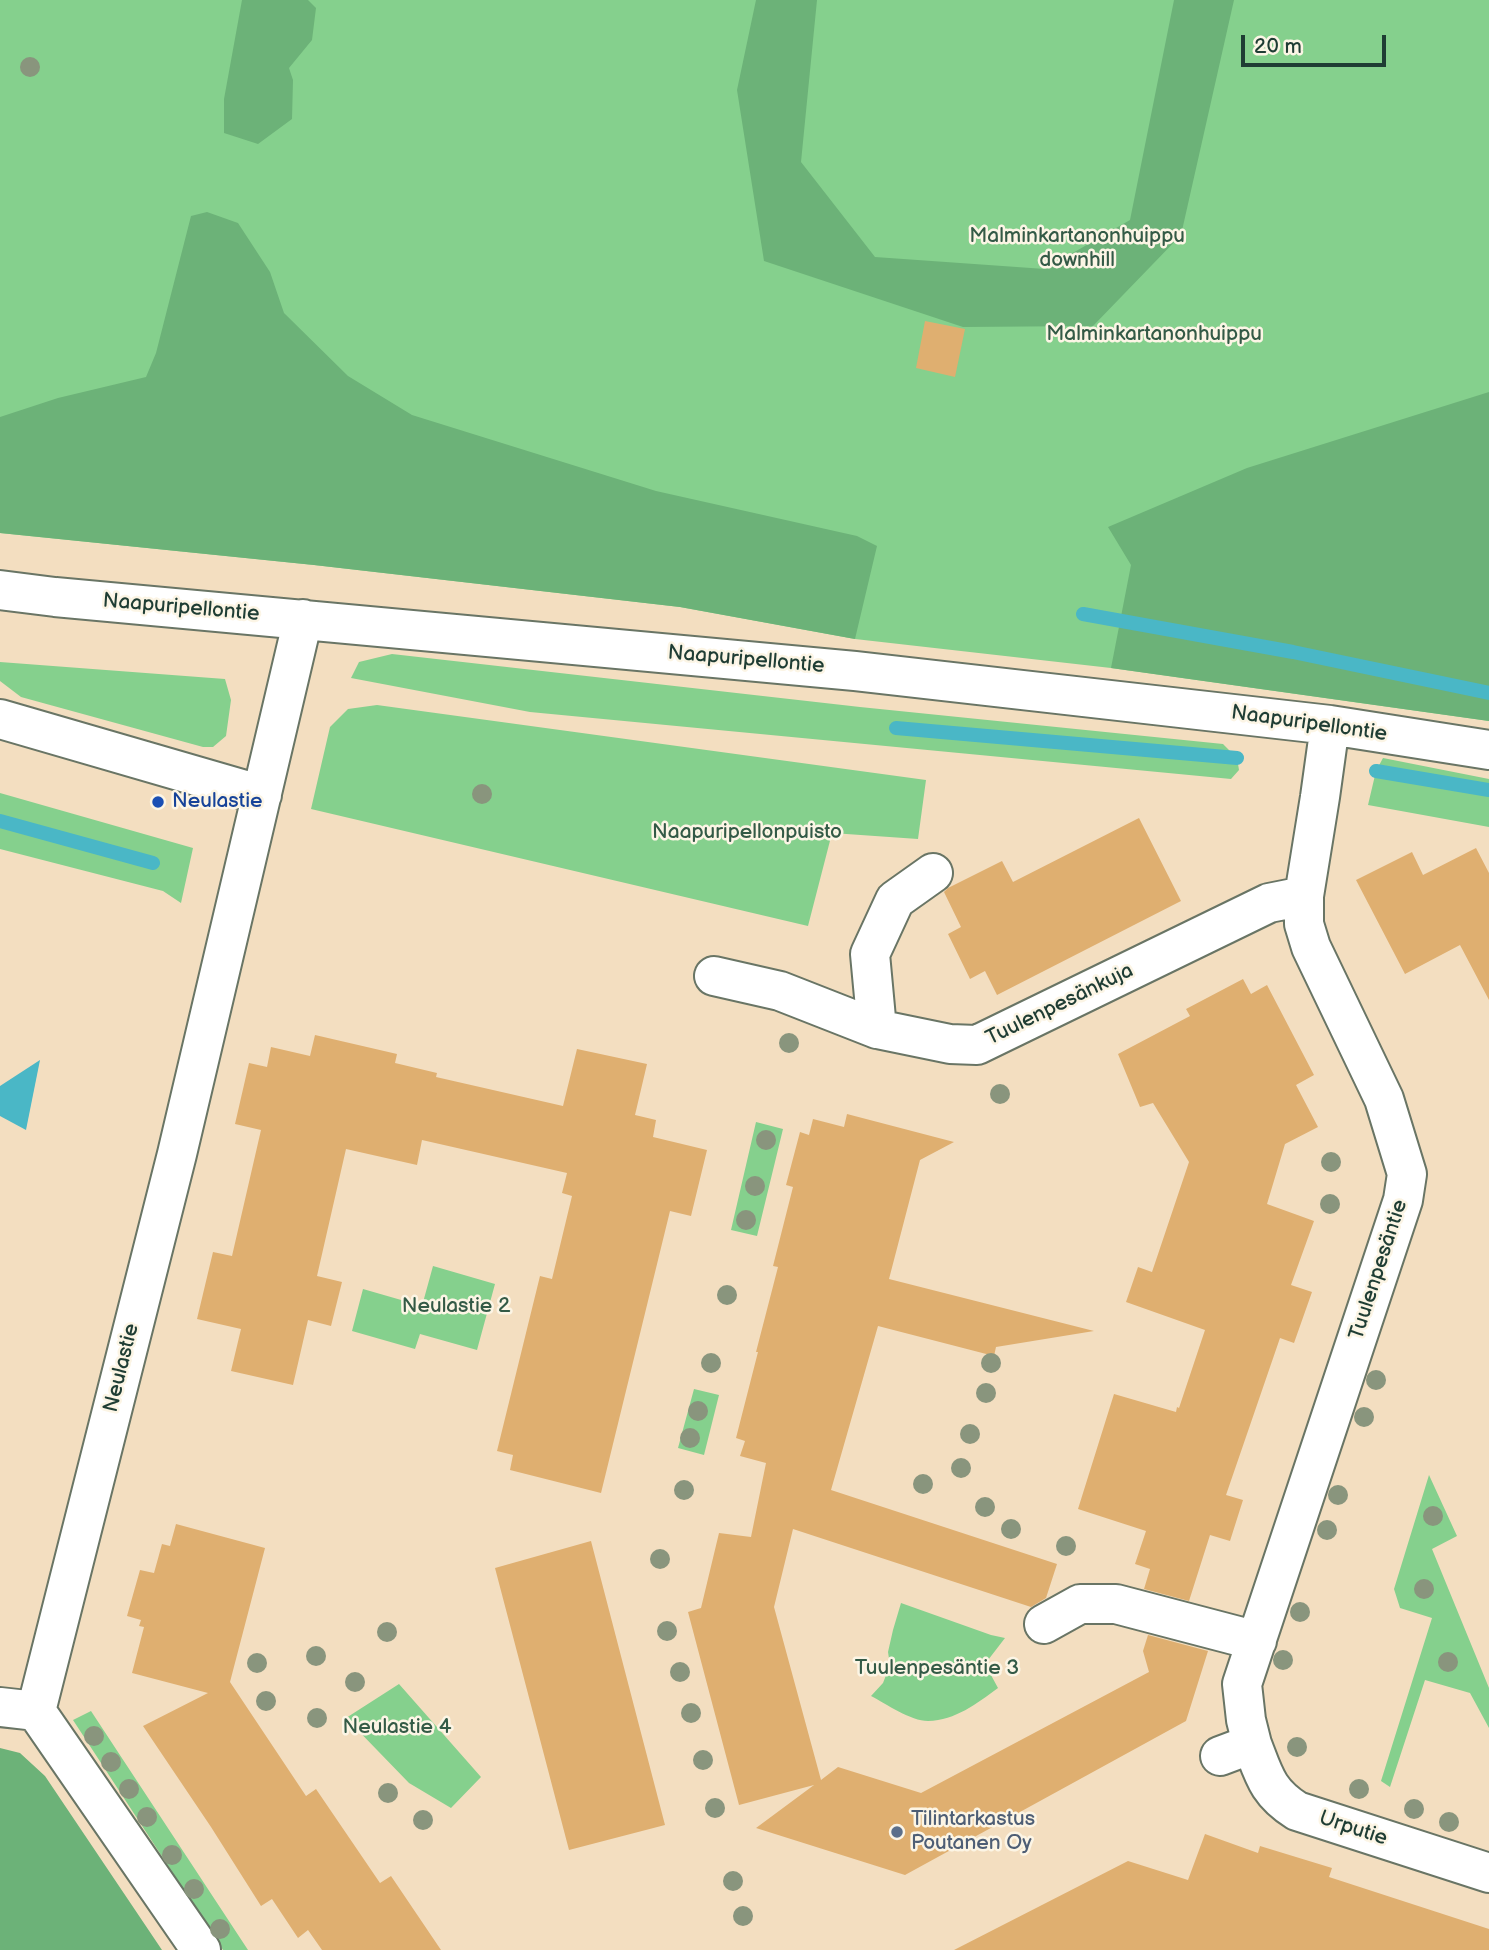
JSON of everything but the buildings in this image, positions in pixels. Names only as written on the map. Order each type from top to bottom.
[{"type":"street","name":"Naapuripellontie","points":[[0,590],[855,671],[1329,725],[1489,750]]},
{"type":"street","name":"Neulastie","points":[[201,1950],[18,1709],[177,1154],[303,619]]},
{"type":"street","points":[[0,719],[261,795]]},
{"type":"street","name":"Tuulenpesäntie","points":[[1236,1750],[1246,1720],[1242,1684],[1403,1200],[1407,1174],[1384,1099],[1311,947],[1304,924],[1304,896],[1329,725]]},
{"type":"street","points":[[877,1029],[870,954],[895,900],[933,873]]},
{"type":"street","name":"Tuulenpesänkuja","points":[[714,976],[780,991],[877,1029],[950,1045],[977,1045],[1269,903],[1304,896]]},
{"type":"street","points":[[1044,1624],[1080,1604],[1116,1604],[1257,1641]]},
{"type":"street","name":"Urputie","points":[[1236,1750],[1281,1801],[1297,1811],[1489,1873]]},
{"type":"green space","name":"Malminkartanonhuippu","points":[[0,0],[1489,0],[1489,721],[1111,668],[855,639],[680,607],[314,565],[0,533]]},
{"type":"green space","points":[[242,0],[308,0],[316,8],[312,40],[289,68],[293,80],[292,119],[258,144],[224,133],[224,99]]},
{"type":"green space","points":[[756,0],[817,0],[801,162],[875,257],[1045,269],[1130,220],[1174,0],[1234,0],[1181,235],[1093,326],[963,327],[764,261],[737,90]]},
{"type":"green space","points":[[207,212],[238,223],[270,272],[284,313],[348,376],[412,415],[656,491],[857,536],[877,546],[855,639],[680,607],[314,565],[0,533],[0,417],[58,398],[146,377],[156,353],[191,216]]},
{"type":"green space","points":[[1489,392],[1489,721],[1111,668],[1131,565],[1108,527],[1247,468]]},
{"type":"green space","points":[[392,654],[860,707],[1223,744],[1237,758],[1239,770],[1231,779],[530,712],[351,678],[359,662]]},
{"type":"green space","points":[[0,662],[225,679],[231,700],[226,736],[213,747],[203,747],[21,697],[0,681]]},
{"type":"green space","name":"Naapuripellonpuisto","points":[[377,705],[926,780],[918,839],[832,833],[808,926],[311,809],[330,727],[348,709]]},
{"type":"green space","points":[[1383,758],[1489,779],[1489,827],[1368,805],[1376,771]]},
{"type":"green space","points":[[0,793],[193,848],[181,903],[163,891],[0,849]]},
{"type":"green space","points":[[756,1122],[783,1129],[757,1236],[731,1230]]},
{"type":"green space","name":"Neulastie 2","points":[[433,1266],[495,1284],[477,1350],[420,1334],[415,1349],[352,1331],[363,1289],[422,1306]]},
{"type":"green space","points":[[694,1389],[719,1395],[704,1455],[678,1448]]},
{"type":"green space","points":[[1429,1475],[1457,1536],[1432,1549],[1489,1688],[1489,1728],[1470,1693],[1425,1680],[1390,1787],[1381,1781],[1432,1618],[1400,1608],[1394,1589]]},
{"type":"green space","name":"Tuulenpesäntie 3","points":[[901,1603],[1005,1638],[985,1664],[998,1688],[957,1714],[928,1721],[906,1715],[871,1696],[883,1683],[890,1665],[888,1652]]},
{"type":"green space","name":"Neulastie 4","points":[[399,1684],[481,1777],[451,1808],[409,1783],[346,1718]]},
{"type":"green space","points":[[91,1711],[248,1950],[223,1950],[73,1720]]},
{"type":"green space","points":[[0,1748],[20,1753],[45,1776],[162,1950],[0,1950]]},
{"type":"water","points":[[40,1060],[26,1130],[0,1116],[0,1086]]},
{"type":"waterway","points":[[1083,614],[1293,652],[1489,693]]},
{"type":"waterway","points":[[896,728],[1237,758]]},
{"type":"waterway","points":[[1376,771],[1489,790]]},
{"type":"waterway","points":[[0,821],[153,863]]},
{"type":"place","name":"Neulastie","points":[[158,802]]},
{"type":"place","name":"Tilintarkastus Poutanen Oy","points":[[897,1832]]},
{"type":"park label","name":"Malminkartanonhuippu downhill","points":[[1077,249]]}]
